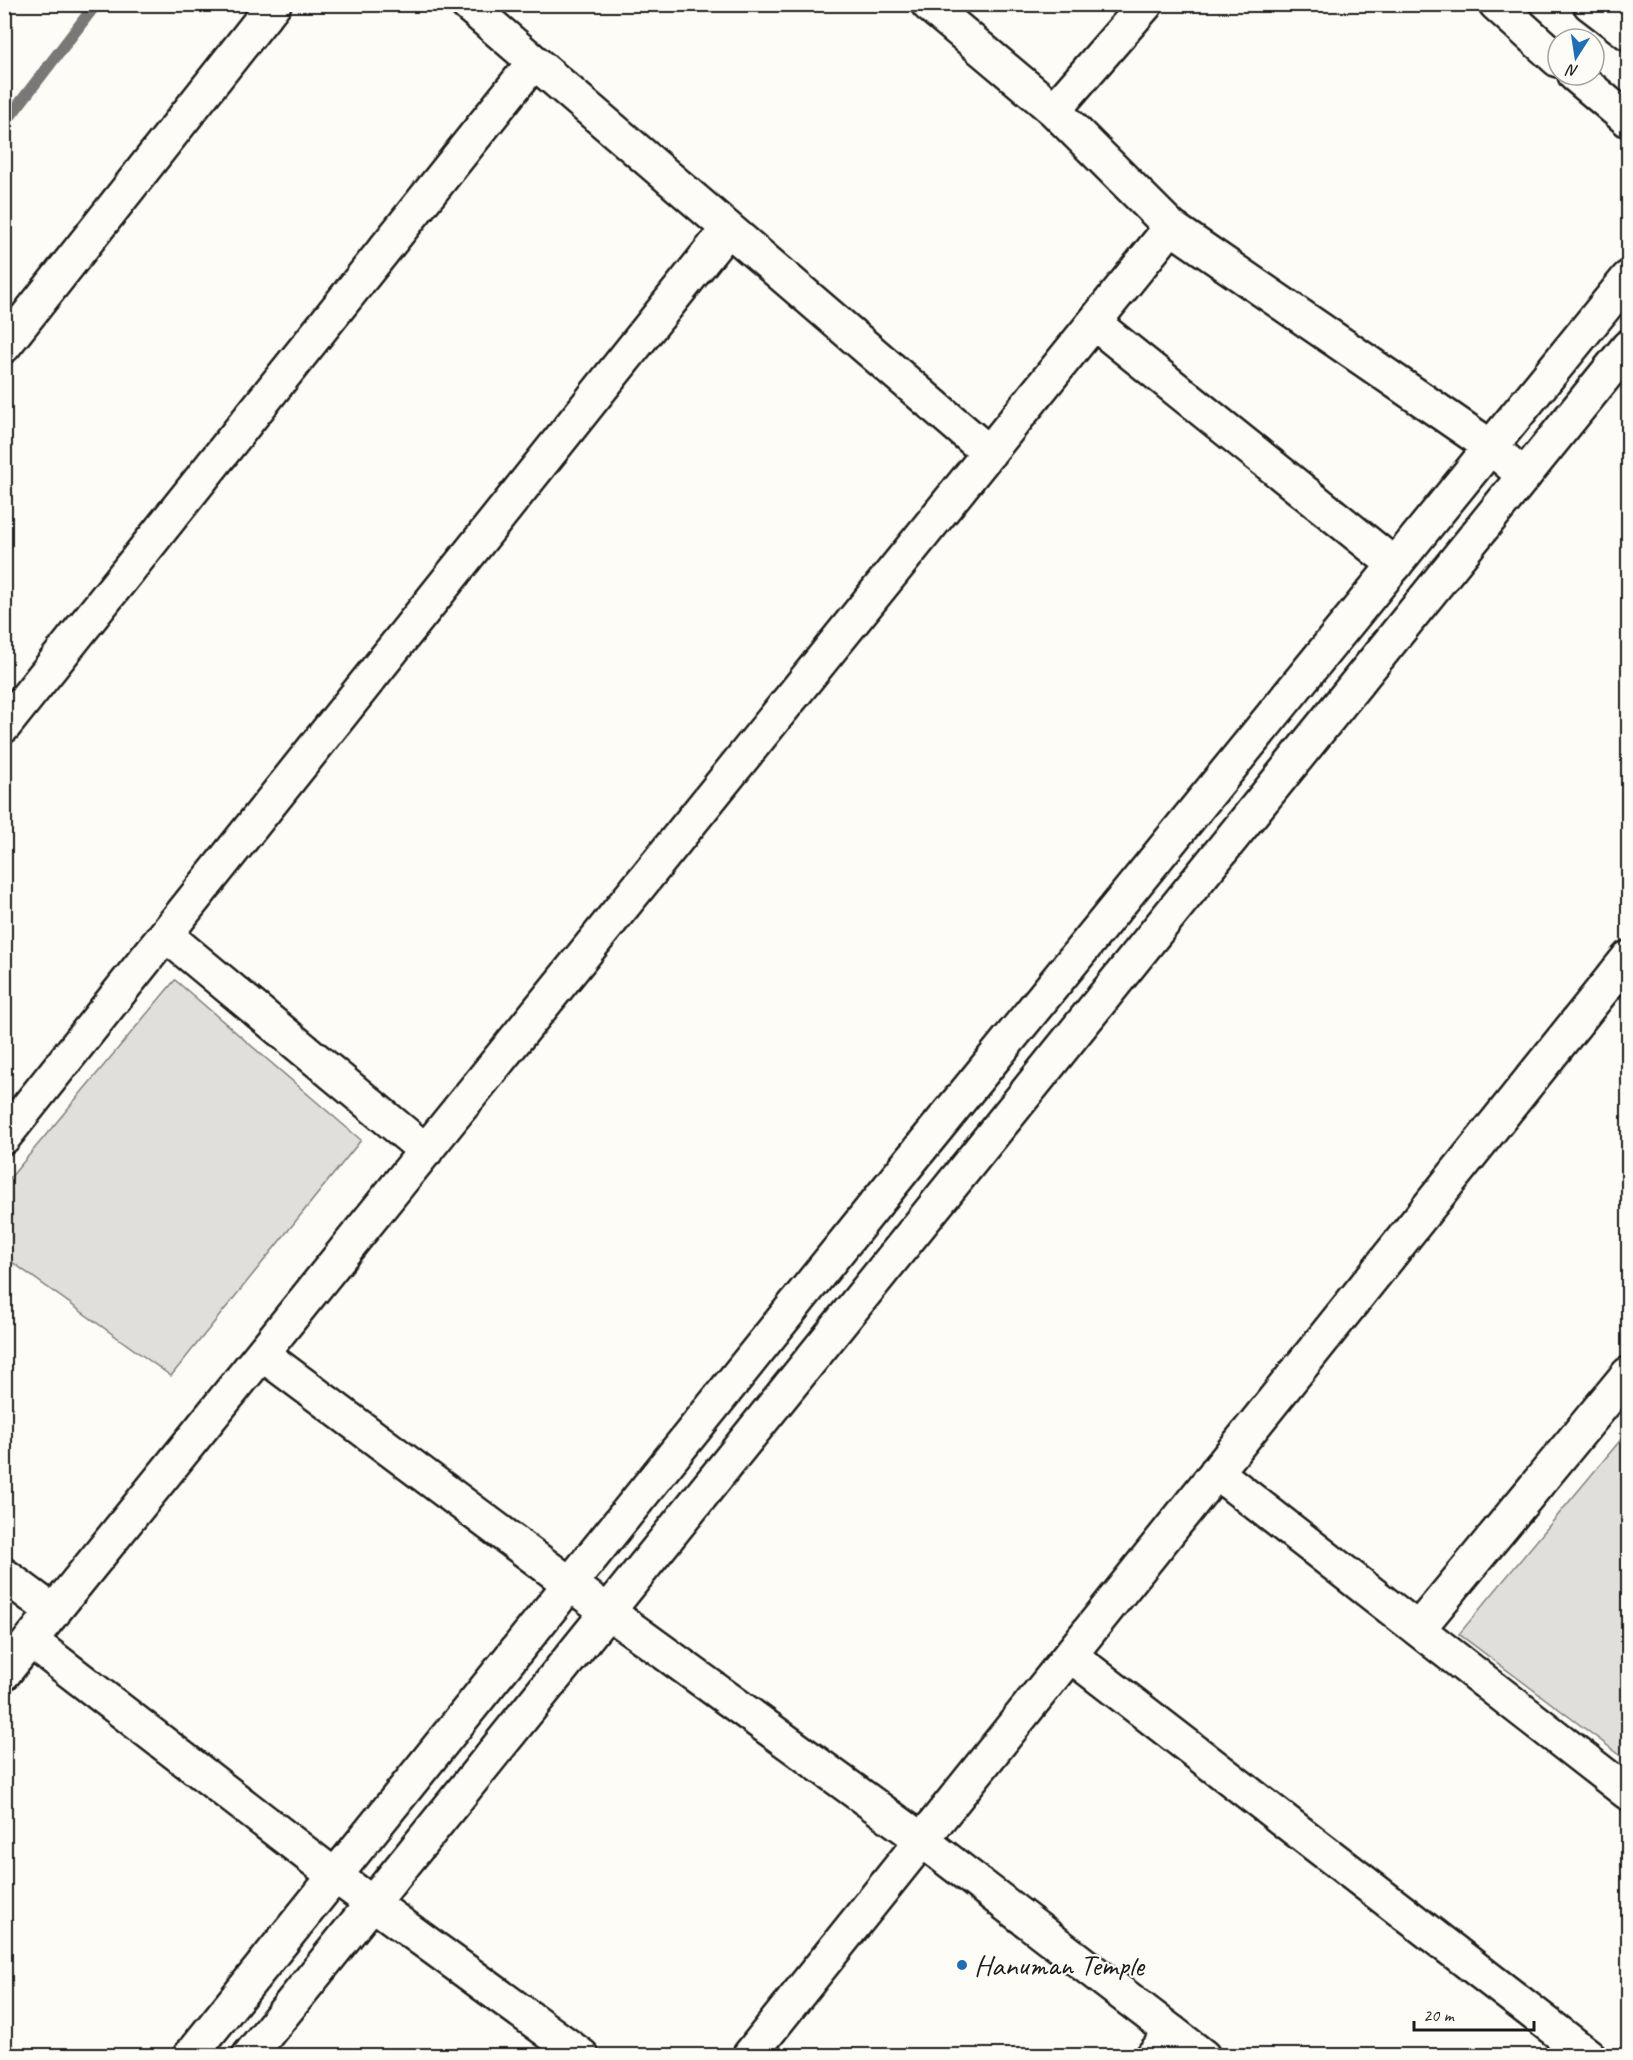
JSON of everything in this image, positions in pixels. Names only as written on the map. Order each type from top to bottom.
[{"type":"street","points":[[4,346],[274,4]]},
{"type":"street","points":[[467,4],[989,453]]},
{"type":"street","points":[[928,4],[1054,110],[1171,227],[1491,447],[1524,476]]},
{"type":"street","points":[[1054,110],[1146,4]]},
{"type":"street","points":[[1496,4],[1546,49]]},
{"type":"street","points":[[1590,4],[1629,33]]},
{"type":"street","points":[[4,726],[534,62]]},
{"type":"street","points":[[1589,87],[1629,120]]},
{"type":"street","points":[[4,1673],[1171,227]]},
{"type":"street","points":[[4,1137],[729,229]]},
{"type":"street","points":[[190,2055],[1629,278]]},
{"type":"street","points":[[1094,323],[1395,565]]},
{"type":"street","points":[[249,2055],[1629,347]]},
{"type":"street","points":[[166,935],[426,1151]]},
{"type":"street","points":[[749,2055],[1629,958]]},
{"type":"street","points":[[262,1354],[608,1612],[922,1840],[1163,2044],[1203,2055]]},
{"type":"street","points":[[1419,1629],[1629,1374]]},
{"type":"street","points":[[1216,1472],[1629,1793]]},
{"type":"street","points":[[4,1575],[54,1612]]},
{"type":"street","points":[[31,1641],[372,1904],[582,2055]]},
{"type":"street","points":[[1070,1655],[1589,2055]]},
{"type":"shaded area","points":[[175,980],[361,1140],[171,1376],[5,1257],[5,1184]]},
{"type":"shaded area","points":[[1628,1431],[1628,1761],[1459,1634]]},
{"type":"waterway","points":[[4,124],[96,4]]},
{"type":"place","name":"Hanuman Temple","points":[[962,1965]]}]
